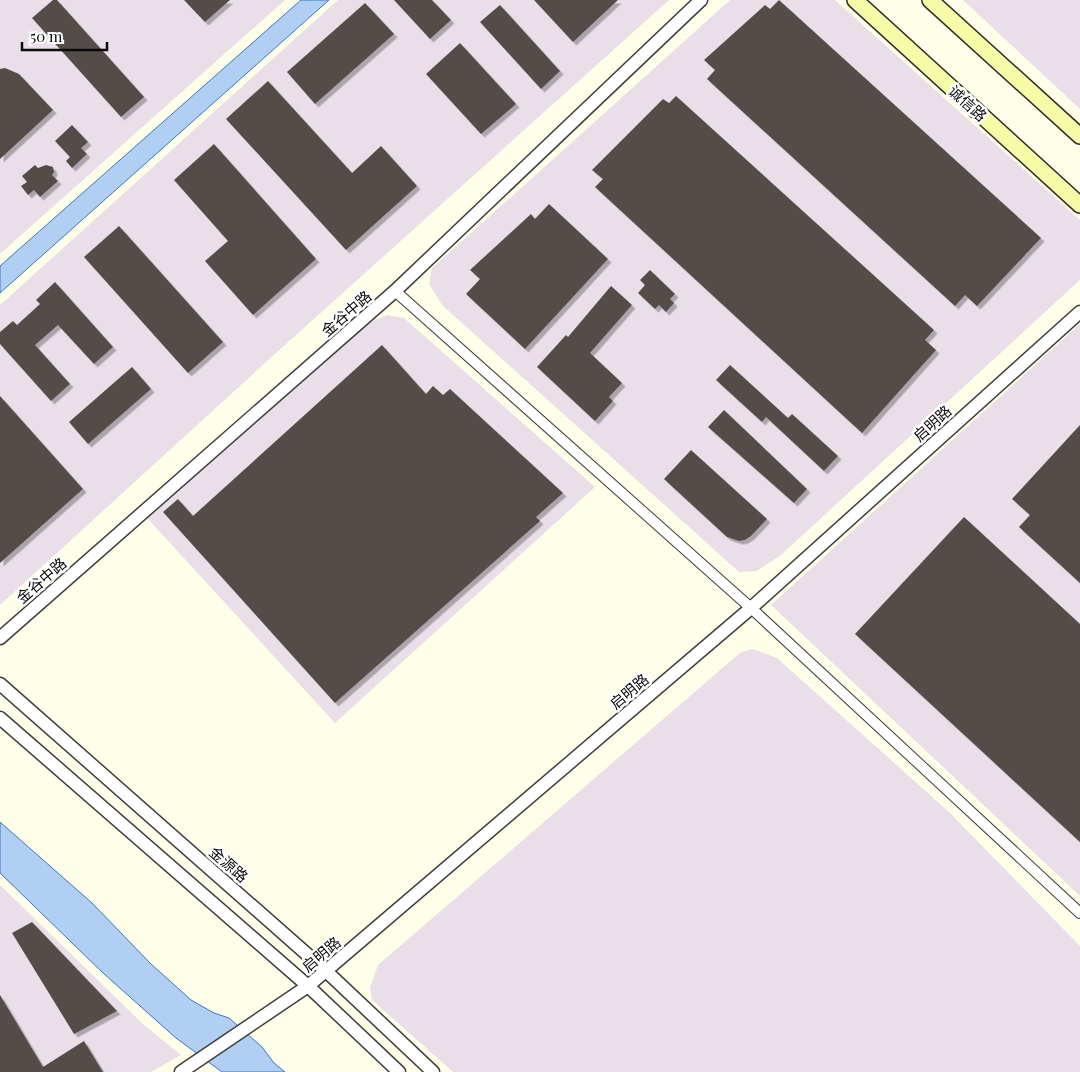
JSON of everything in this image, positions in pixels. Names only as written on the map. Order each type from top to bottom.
[{"type":"main road","name":"诚信路","points":[[855,0],[1080,205]]},
{"type":"main road","points":[[930,0],[1080,136]]},
{"type":"street","name":"金谷中路","points":[[0,638],[395,291],[701,0]]},
{"type":"street","points":[[395,291],[751,608],[1080,914]]},
{"type":"street","name":"启明路","points":[[181,1072],[208,1056],[308,986],[326,971],[751,608],[1080,312]]},
{"type":"street","name":"金源路","points":[[0,684],[326,971],[433,1072]]},
{"type":"street","points":[[0,718],[308,986],[400,1072]]},
{"type":"shaded area","points":[[0,0],[285,0],[0,254]]},
{"type":"shaded area","points":[[338,0],[669,0],[266,362],[0,605],[0,305]]},
{"type":"shaded area","points":[[730,0],[835,0],[1080,220],[1080,280],[781,555],[757,571],[739,572],[442,305],[429,284],[432,268]]},
{"type":"shaded area","points":[[963,0],[1080,0],[1080,109]]},
{"type":"shaded area","points":[[387,315],[404,318],[595,487],[335,723],[147,518],[369,323]]},
{"type":"shaded area","points":[[1080,324],[1080,896],[771,605]]},
{"type":"shaded area","points":[[753,649],[777,658],[949,812],[1080,946],[1080,1072],[453,1072],[372,1000],[370,987],[378,965],[741,652]]},
{"type":"shaded area","points":[[0,885],[144,1025],[181,1055],[151,1072],[0,1072]]},
{"type":"water","points":[[301,0],[329,0],[0,293],[0,266]]},
{"type":"water","points":[[0,822],[92,903],[151,964],[191,1000],[214,1013],[229,1018],[262,1047],[274,1063],[285,1072],[222,1072],[176,1038],[103,973],[0,873]]},
{"type":"building","points":[[53,0],[57,0],[144,97],[121,117],[32,18]]},
{"type":"building","points":[[184,0],[230,0],[205,22]]},
{"type":"building","points":[[394,0],[432,0],[451,20],[430,39]]},
{"type":"building","points":[[534,0],[618,0],[573,42]]},
{"type":"building","points":[[779,0],[1041,238],[977,306],[965,295],[955,306],[707,79],[715,70],[704,60],[765,5],[770,9]]},
{"type":"building","points":[[365,3],[394,34],[315,104],[287,72]]},
{"type":"building","points":[[500,5],[560,71],[541,89],[480,22]]},
{"type":"building","points":[[460,43],[516,104],[481,134],[426,74]]},
{"type":"building","points":[[5,68],[19,74],[53,110],[0,159],[0,69]]},
{"type":"building","points":[[268,81],[352,173],[381,146],[417,186],[346,250],[226,119]]},
{"type":"building","points":[[676,96],[934,330],[925,340],[936,350],[862,433],[595,187],[603,179],[592,170],[663,99],[669,103]]},
{"type":"building","points":[[72,125],[88,142],[81,148],[87,154],[72,168],[66,161],[70,157],[55,141]]},
{"type":"building","points":[[214,144],[316,259],[253,315],[205,261],[228,241],[174,180]]},
{"type":"building","points":[[35,165],[38,168],[46,165],[53,167],[54,172],[52,175],[58,181],[40,197],[34,190],[28,195],[21,186],[27,182],[22,176]]},
{"type":"building","points":[[549,204],[608,259],[525,349],[466,294],[480,279],[470,270],[531,214],[535,219]]},
{"type":"building","points":[[119,226],[223,342],[188,373],[84,257]]},
{"type":"building","points":[[650,270],[675,294],[670,299],[674,303],[666,312],[659,305],[655,309],[638,293],[645,285],[640,280]]},
{"type":"building","points":[[55,282],[113,347],[94,364],[58,325],[35,345],[70,384],[51,401],[0,344],[0,332],[13,321],[17,325],[40,304],[36,300]]},
{"type":"building","points":[[611,286],[632,305],[590,353],[622,383],[609,397],[613,401],[595,421],[537,367],[566,335],[568,337]]},
{"type":"building","points":[[382,345],[426,394],[433,386],[443,395],[450,389],[563,493],[536,517],[540,521],[335,703],[163,512],[178,499],[193,516]]},
{"type":"building","points":[[730,365],[788,418],[792,414],[838,456],[824,471],[766,417],[762,422],[716,380]]},
{"type":"building","points":[[132,367],[151,389],[88,444],[69,422]]},
{"type":"building","points":[[0,396],[83,489],[0,563]]},
{"type":"building","points":[[724,410],[807,489],[794,503],[708,427]]},
{"type":"building","points":[[1080,425],[1080,583],[1019,527],[1030,515],[1012,499]]},
{"type":"building","points":[[691,450],[767,519],[745,540],[739,541],[727,537],[664,479]]},
{"type":"building","points":[[964,517],[1080,624],[1080,842],[855,634]]},
{"type":"building","points":[[32,922],[117,1011],[74,1034],[12,933]]},
{"type":"building","points":[[0,995],[43,1067],[84,1041],[103,1072],[0,1072]]}]
